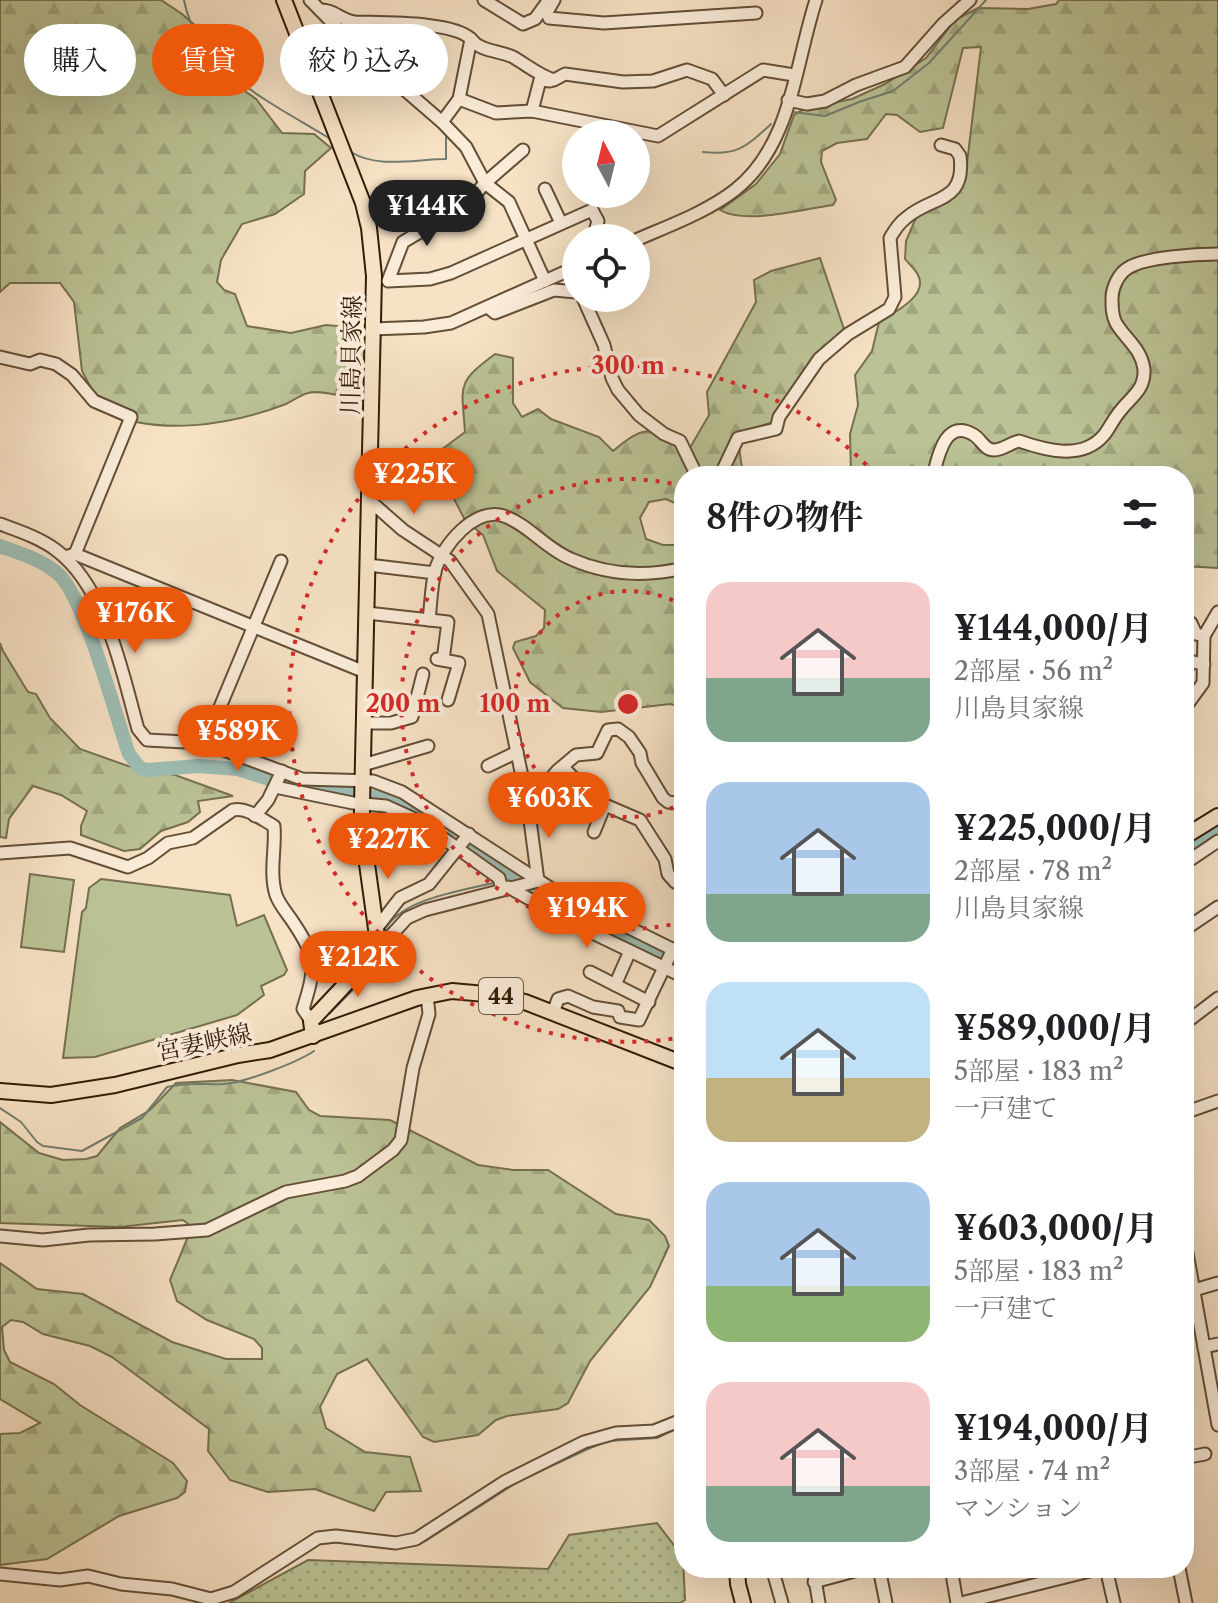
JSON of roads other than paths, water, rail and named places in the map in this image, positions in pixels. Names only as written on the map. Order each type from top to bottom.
[{"type":"main road","name":"川島貝家線","points":[[284,0],[344,153],[369,228],[374,276],[362,804],[362,828],[376,929],[374,954]]},
{"type":"main road","points":[[1194,831],[1218,816]]},
{"type":"main road","points":[[312,1028],[374,954]]},
{"type":"main road","name":"宮妻峡線","points":[[0,1091],[51,1095],[92,1090],[270,1050],[312,1028],[427,995],[452,991],[509,998],[674,1060]]},
{"type":"main road","points":[[738,1578],[743,1603]]},
{"type":"street","points":[[310,0],[360,51],[445,125],[473,156],[485,183],[509,202],[545,281]]},
{"type":"street","points":[[484,0],[523,24],[535,19],[549,0]]},
{"type":"street","points":[[549,0],[549,18],[590,23],[756,13]]},
{"type":"street","points":[[650,233],[726,196],[742,184],[769,152],[781,127],[816,0]]},
{"type":"street","points":[[788,100],[807,104],[825,101],[856,85],[905,67],[944,23],[970,0]]},
{"type":"street","points":[[320,10],[330,11],[347,21],[383,20],[453,29],[462,32],[477,46],[511,56],[539,75],[554,80]]},
{"type":"street","points":[[445,125],[459,99],[471,39]]},
{"type":"street","points":[[532,111],[540,80],[554,80],[565,74],[623,82],[653,81],[687,70],[712,79],[724,95]]},
{"type":"street","points":[[459,99],[496,113],[532,111],[656,137],[763,70],[794,75]]},
{"type":"street","points":[[725,466],[738,438],[776,429],[779,417],[819,359],[848,334],[889,309],[895,297],[890,238],[906,217],[951,194],[959,182],[960,156],[955,149],[941,145]]},
{"type":"street","points":[[523,150],[485,183],[467,204],[403,242],[388,281],[439,277],[592,210],[597,224]]},
{"type":"street","points":[[545,189],[561,223]]},
{"type":"street","points":[[936,466],[941,446],[947,437],[956,432],[976,436],[987,448],[994,450],[1019,441],[1034,448],[1077,451],[1102,437],[1144,381],[1141,356],[1116,323],[1112,308],[1112,293],[1117,278],[1128,268],[1145,262],[1195,254],[1218,254]]},
{"type":"street","points":[[373,329],[437,326],[464,319],[562,273]]},
{"type":"street","points":[[489,308],[495,313],[554,290],[562,291]]},
{"type":"street","points":[[589,312],[604,345],[618,390],[639,415],[664,434],[680,441],[692,466]]},
{"type":"street","points":[[0,357],[30,364],[40,360],[56,364],[72,375],[94,401],[131,417],[70,556]]},
{"type":"street","points":[[370,501],[455,567],[488,614],[528,805],[538,881]]},
{"type":"street","points":[[429,620],[435,573],[442,555],[466,526],[484,514],[494,514],[517,523],[557,552],[593,567],[635,574],[674,569]]},
{"type":"street","points":[[0,524],[70,556],[365,672]]},
{"type":"street","points":[[70,556],[106,623],[141,733],[147,740],[205,743],[309,781],[363,772],[428,746]]},
{"type":"street","points":[[205,743],[281,561]]},
{"type":"street","points":[[368,565],[435,573]]},
{"type":"street","points":[[1194,695],[1203,683],[1204,636],[1218,612]]},
{"type":"street","points":[[367,613],[448,622],[440,659],[459,663],[448,700]]},
{"type":"street","points":[[1194,630],[1196,634],[1204,636]]},
{"type":"street","points":[[1194,662],[1218,666]]},
{"type":"street","points":[[364,723],[391,723],[412,717],[423,674]]},
{"type":"street","points":[[528,805],[576,755],[597,753],[608,730],[621,729],[640,753],[642,763],[663,798],[674,803]]},
{"type":"street","points":[[499,732],[516,746]]},
{"type":"street","points":[[488,766],[516,746]]},
{"type":"street","points":[[563,767],[587,792],[605,805],[640,820],[665,859],[668,874],[674,881]]},
{"type":"street","points":[[255,816],[282,771]]},
{"type":"street","points":[[363,772],[402,792],[538,881],[674,949]]},
{"type":"street","points":[[275,787],[386,806],[408,815],[503,885],[572,923],[674,972]]},
{"type":"street","points":[[594,832],[605,805]]},
{"type":"street","points":[[0,853],[70,848],[128,867],[148,858],[168,843],[201,834],[233,810],[240,809],[274,826],[276,843],[273,864],[277,898],[310,945],[313,968],[303,1009],[312,1028]]},
{"type":"street","points":[[376,929],[400,898],[429,884],[469,835]]},
{"type":"street","points":[[1194,858],[1217,843]]},
{"type":"street","points":[[374,954],[407,918],[503,885],[538,881]]},
{"type":"street","points":[[1194,923],[1218,907]]},
{"type":"street","points":[[615,985],[630,951]]},
{"type":"street","points":[[553,1013],[558,999],[568,996],[593,1007],[618,1011],[620,1017],[639,1020],[665,967],[674,956]]},
{"type":"street","points":[[590,972],[649,1002]]},
{"type":"street","points":[[0,1236],[43,1240],[207,1230],[286,1192],[358,1176],[393,1150],[401,1140],[413,1068],[429,1014],[427,995]]},
{"type":"street","points":[[1194,1017],[1218,999]]},
{"type":"street","points":[[1194,1109],[1218,1101]]},
{"type":"street","points":[[1194,1290],[1218,1283]]},
{"type":"street","points":[[1194,1310],[1218,1425]]},
{"type":"street","points":[[1204,1347],[1218,1344]]},
{"type":"street","points":[[0,1574],[60,1580],[88,1576],[121,1584],[172,1589],[201,1598],[222,1597],[318,1538],[336,1536],[396,1543],[416,1539],[504,1482],[584,1442],[616,1433],[654,1431],[674,1423]]},
{"type":"street","points":[[1194,1456],[1205,1454]]},
{"type":"street","points":[[775,1578],[782,1603]]},
{"type":"street","points":[[814,1578],[819,1603]]},
{"type":"street","points":[[814,1582],[829,1578]]},
{"type":"street","points":[[881,1578],[886,1603]]},
{"type":"street","points":[[953,1578],[959,1603],[1063,1578]]},
{"type":"street","points":[[1107,1578],[1114,1603]]},
{"type":"street","points":[[1181,1578],[1186,1603]]},
{"type":"waterway","points":[[184,0],[192,25],[222,67],[265,99],[332,140]]},
{"type":"waterway","points":[[793,112],[825,116],[893,91],[929,63],[986,0]]},
{"type":"waterway","points":[[703,152],[734,151],[771,124]]},
{"type":"waterway","points":[[351,152],[385,162],[446,159],[446,134]]},
{"type":"waterway","points":[[0,546],[43,563],[67,584],[98,656],[129,754],[140,768],[198,766],[238,769],[287,785]]},
{"type":"waterway","points":[[319,791],[392,799],[437,820]]},
{"type":"waterway","points":[[1194,846],[1218,830]]},
{"type":"waterway","points":[[454,832],[518,883],[674,965]]},
{"type":"waterway","points":[[503,880],[512,878]]},
{"type":"waterway","points":[[383,933],[391,921],[417,904],[497,882]]},
{"type":"waterway","points":[[329,1014],[388,954],[386,949]]},
{"type":"waterway","points":[[0,1108],[21,1122],[43,1146],[82,1151],[142,1118],[167,1087],[233,1083],[296,1061],[314,1051]]},
{"type":"waterway","points":[[397,1548],[414,1546],[427,1540],[519,1481],[588,1449],[607,1441],[657,1438],[674,1430]]},
{"type":"waterway","points":[[333,1542],[390,1548]]},
{"type":"waterway","points":[[218,1602],[240,1595],[289,1563]]},
{"type":"waterway","points":[[21,1582],[58,1585]]},
{"type":"waterway","points":[[187,1598],[200,1602]]}]
